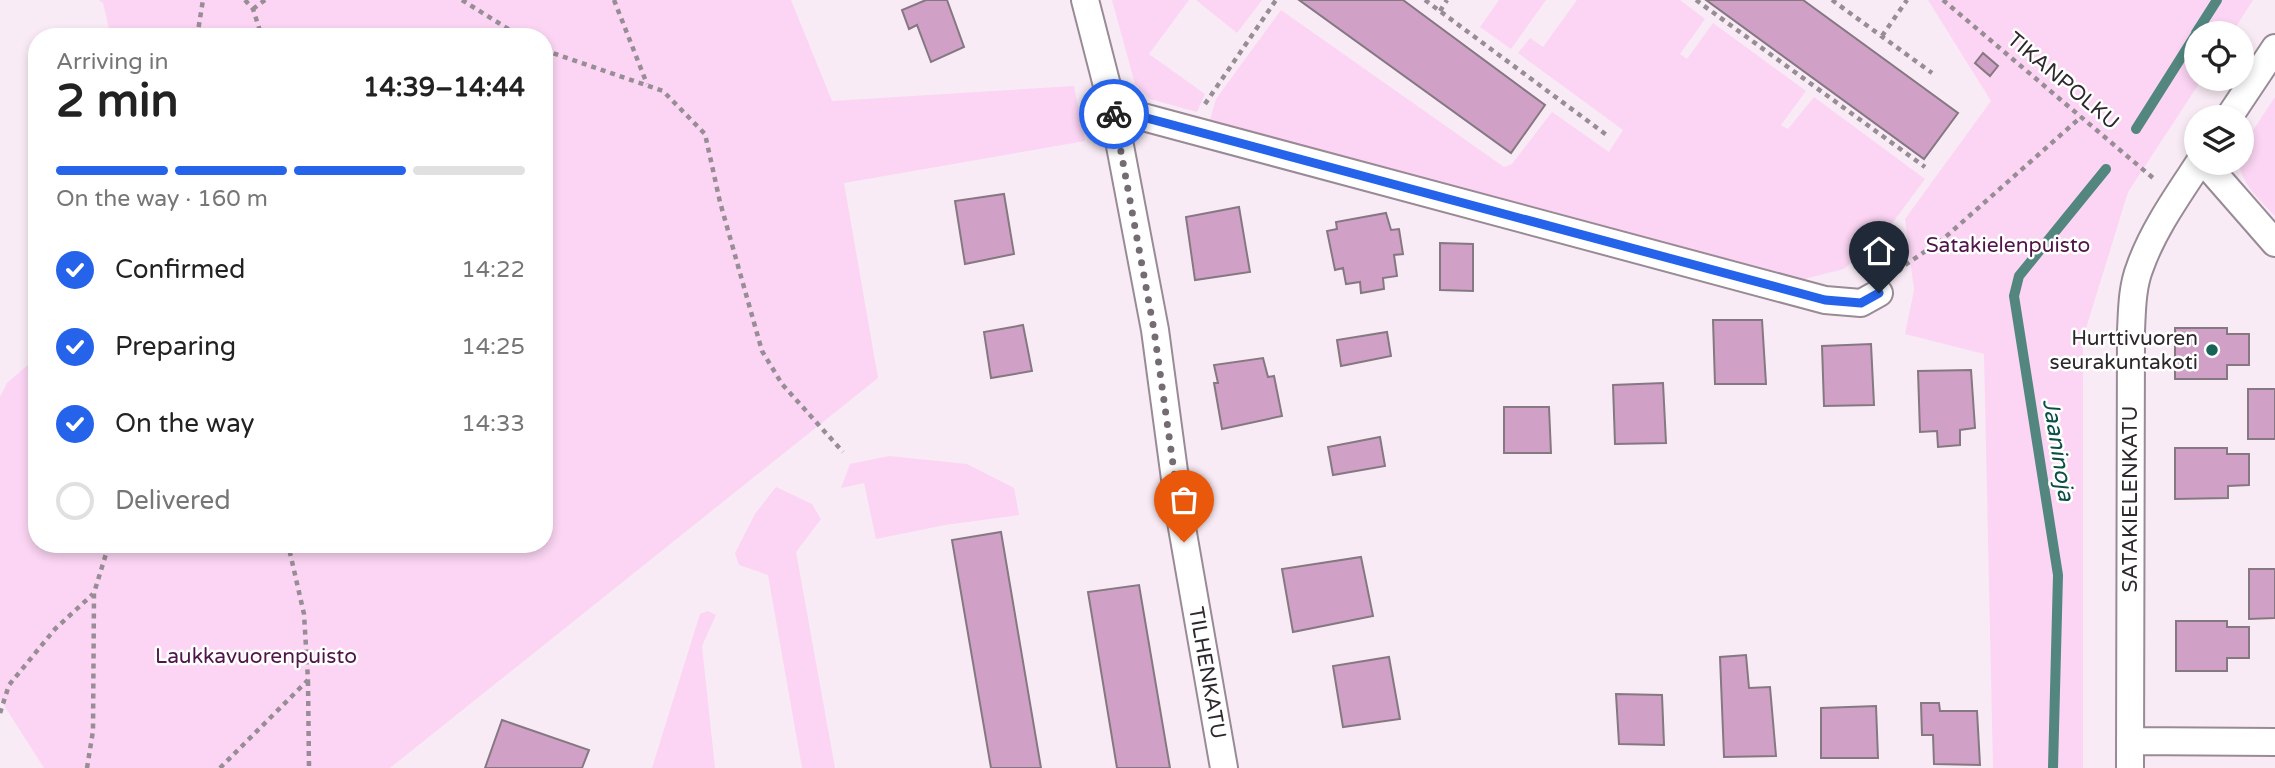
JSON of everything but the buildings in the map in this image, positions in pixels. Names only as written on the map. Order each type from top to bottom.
[{"type":"street","name":"TILHENKATU","points":[[1085,0],[1113,109],[1154,330],[1180,516],[1224,768]]},
{"type":"street","points":[[2237,105],[2275,48]]},
{"type":"street","points":[[1113,109],[1825,300],[1861,303],[1879,293]]},
{"type":"street","name":"SATAKIELENKATU","points":[[2130,768],[2133,293],[2139,268],[2151,241],[2192,175]]},
{"type":"street","points":[[2216,175],[2275,243]]},
{"type":"street","points":[[2130,741],[2275,742]]},
{"type":"path","points":[[198,28],[203,0]]},
{"type":"path","points":[[245,0],[253,9],[259,28]]},
{"type":"path","points":[[253,9],[265,0]]},
{"type":"path","points":[[462,0],[507,28]]},
{"type":"path","points":[[614,0],[648,85]]},
{"type":"path","points":[[1204,109],[1207,100],[1276,0]]},
{"type":"path","points":[[1425,0],[1608,136]]},
{"type":"path","points":[[1440,11],[1447,0]]},
{"type":"path","points":[[1696,0],[1924,167]]},
{"type":"path","points":[[1832,0],[1932,73]]},
{"type":"path","points":[[1882,36],[1907,0]]},
{"type":"path","name":"TIKANPOLKU","points":[[1943,0],[2162,186]]},
{"type":"path","points":[[553,53],[663,91],[705,134],[720,202],[762,351],[782,384],[844,452]]},
{"type":"path","points":[[1879,293],[1905,265],[1941,240],[2081,117]]},
{"type":"path","points":[[87,768],[93,731],[94,593],[105,553]]},
{"type":"path","points":[[290,553],[304,614],[309,768]]},
{"type":"path","points":[[0,713],[9,685],[55,629],[94,593]]},
{"type":"path","points":[[220,768],[308,680]]},
{"type":"green space","name":"Laukkavuorenpuisto","points":[[99,0],[791,0],[832,101],[1074,86],[1085,141],[844,183],[878,378],[390,768],[44,768],[0,699],[0,397],[7,383],[28,365],[28,553],[553,553],[553,28],[109,28],[103,3]]},
{"type":"green space","points":[[1112,0],[1189,0],[1149,54],[1205,94],[1197,112],[1150,99],[1135,84]]},
{"type":"green space","points":[[1196,0],[1262,0],[1237,33]]},
{"type":"green space","points":[[1499,0],[1546,0],[1511,49],[1480,27]]},
{"type":"green space","points":[[1577,0],[1680,0],[1705,19],[1680,54],[1687,59],[1713,23],[1806,91],[1781,125],[1788,129],[1814,97],[1925,179],[1882,237],[1844,269],[1800,280],[1210,120],[1216,99],[1281,10],[1504,167],[1512,164],[1552,112],[1609,152],[1623,130],[1518,53],[1530,38],[1543,47]]},
{"type":"green space","name":"Satakielenpuisto","points":[[1928,0],[2253,0],[2240,21],[2184,21],[2184,91],[2194,91],[2128,192],[2083,338],[2083,768],[1993,768],[1984,354],[1905,334],[1914,290],[1905,219],[1991,101]]},
{"type":"green space","points":[[2275,97],[2275,216],[2248,186],[2242,175],[2254,175],[2254,129]]},
{"type":"green space","points":[[889,456],[967,464],[1014,488],[1019,515],[945,525],[876,539],[864,483],[841,488],[850,464]]},
{"type":"green space","points":[[776,487],[812,504],[821,519],[796,552],[835,768],[802,768],[768,575],[739,565],[735,553],[755,514]]},
{"type":"green space","points":[[708,611],[716,615],[702,646],[715,768],[652,768],[700,614]]},
{"type":"waterway","name":"Jaaninoja","points":[[2204,21],[2217,0]]},
{"type":"waterway","name":"Jaaninoja","points":[[2136,129],[2184,53]]},
{"type":"waterway","name":"Jaaninoja","points":[[2053,768],[2058,575],[2014,296],[2019,276],[2106,169]]},
{"type":"way so far","points":[[1114,114],[1154,330],[1184,542]]},
{"type":"place","name":"Hurttivuoren seurakuntakoti","points":[[2212,350]]},
{"type":"route","points":[[1114,114],[1113,109],[1198,134],[1825,300],[1861,303],[1879,293]]}]
